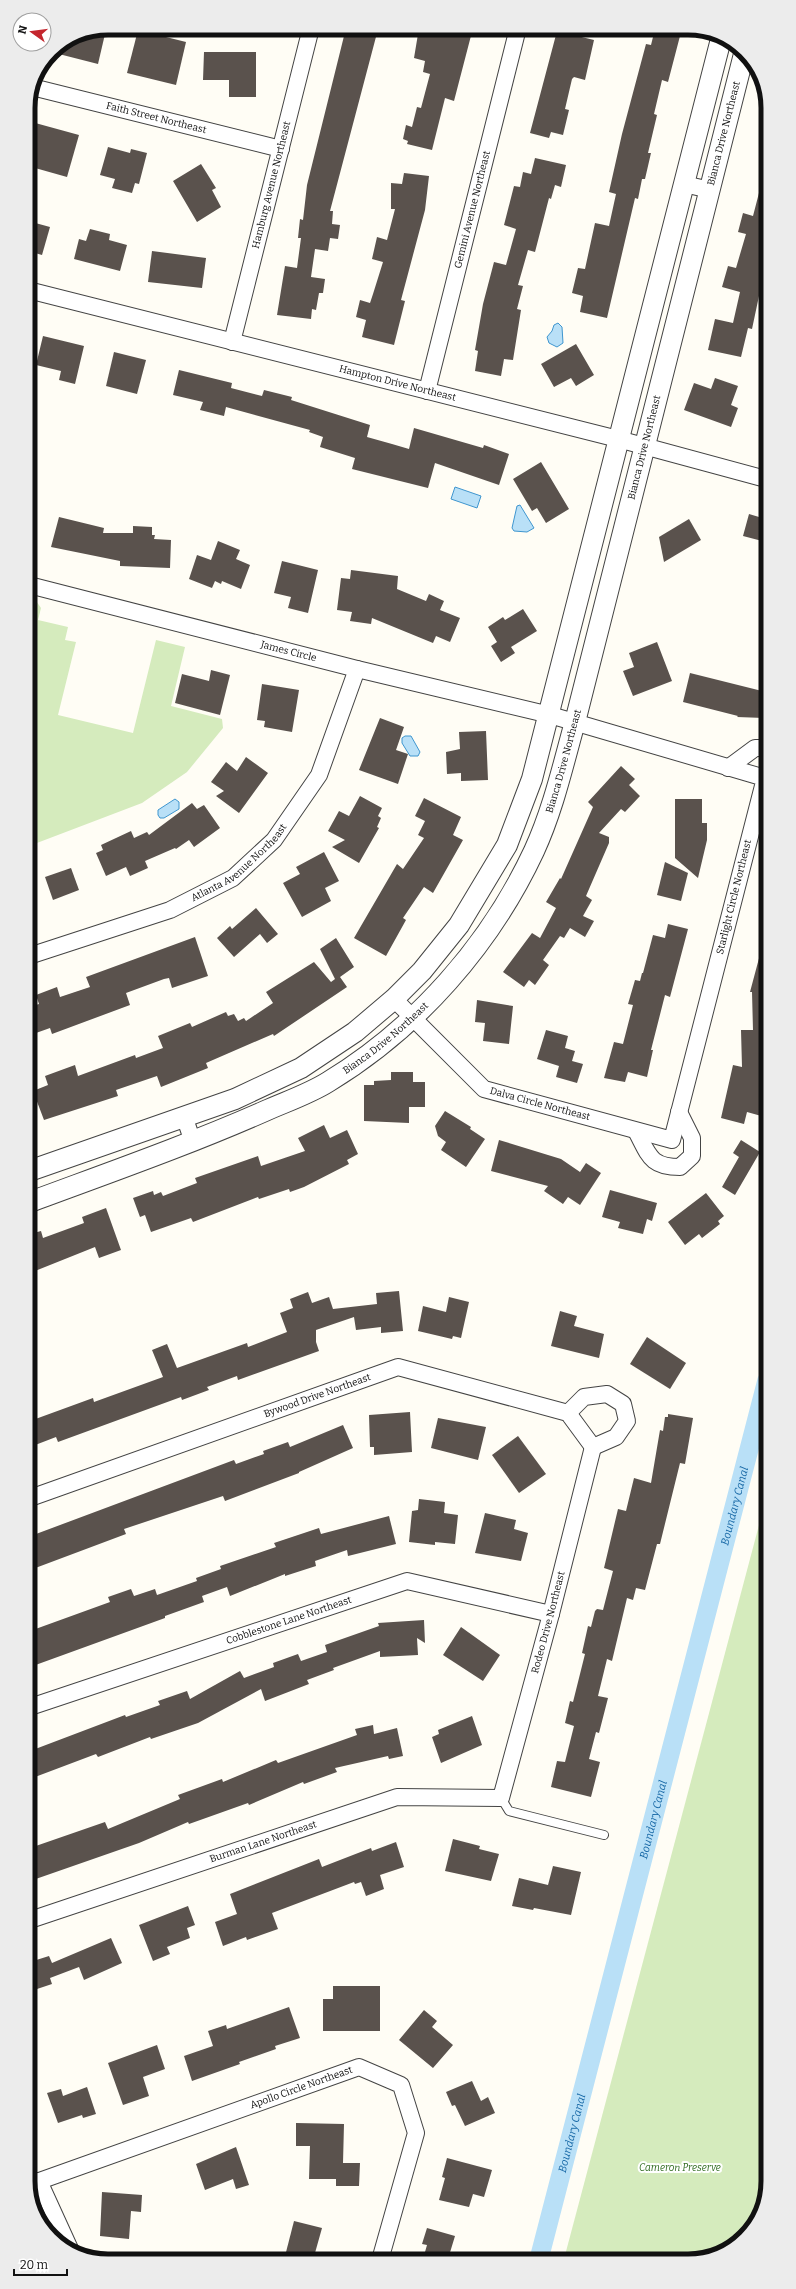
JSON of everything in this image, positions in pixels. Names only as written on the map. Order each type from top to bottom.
[{"type":"street","name":"Hamburg Avenue Northeast","points":[[232,342],[309,35]]},
{"type":"street","name":"Gemini Avenue Northeast","points":[[427,391],[516,35]]},
{"type":"street","points":[[35,1169],[235,1099],[301,1068],[355,1032],[394,999],[429,964],[459,925],[507,845],[532,779],[550,715],[618,439],[720,43]]},
{"type":"street","name":"Bianca Drive Northeast","points":[[35,1200],[193,1142],[327,1083],[377,1049],[412,1017],[477,948],[506,906],[535,850],[552,806],[575,722],[743,60]]},
{"type":"street","name":"Faith Street Northeast","points":[[38,88],[281,149]]},
{"type":"street","points":[[684,184],[710,190]]},
{"type":"street","name":"Hampton Drive Northeast","points":[[35,292],[618,439],[761,478]]},
{"type":"street","name":"James Circle","points":[[35,587],[357,669],[550,715]]},
{"type":"street","name":"Atlanta Avenue Northeast","points":[[35,954],[170,910],[232,878],[274,840],[319,775],[357,669]]},
{"type":"street","name":"Starlight Circle Northeast","points":[[550,715],[761,777]]},
{"type":"street","points":[[728,768],[755,748],[761,748]]},
{"type":"street","name":"Starlight Circle Northeast","points":[[672,1140],[761,806]]},
{"type":"street","name":"Dalva Circle Northeast","points":[[394,999],[484,1089],[672,1140]]},
{"type":"street","points":[[636,1130],[650,1157],[664,1167],[680,1167],[692,1156],[692,1138],[679,1112]]},
{"type":"street","points":[[184,1116],[193,1142]]},
{"type":"street","name":"Bywood Drive Northeast","points":[[35,1496],[398,1367],[568,1412]]},
{"type":"street","points":[[607,1394],[623,1404],[627,1421],[616,1437],[593,1447],[568,1412],[584,1397],[607,1394]]},
{"type":"street","name":"Rodeo Drive Northeast","points":[[501,1798],[551,1614],[593,1447]]},
{"type":"street","name":"Cobblestone Lane Northeast","points":[[35,1705],[407,1581],[551,1614]]},
{"type":"street","name":"Burman Lane Northeast","points":[[35,1918],[397,1797],[501,1798]]},
{"type":"street","name":"Apollo Circle Northeast","points":[[35,2183],[359,2067],[401,2085],[416,2133],[382,2254]]},
{"type":"street","points":[[35,2183],[66,2241]]},
{"type":"lane","points":[[501,1798],[509,1811],[604,1835]]},
{"type":"green space","points":[[35,599],[41,608],[38,620],[68,627],[65,640],[76,642],[58,715],[133,733],[156,640],[185,647],[171,706],[222,719],[223,728],[187,772],[142,803],[35,844]]},
{"type":"green space","name":"Cameron Preserve","points":[[761,1518],[760,2196],[754,2214],[740,2233],[721,2247],[707,2252],[688,2254],[565,2254]]},
{"type":"water","points":[[558,323],[562,327],[563,343],[557,347],[549,343],[547,337],[552,331],[554,325]]},
{"type":"water","points":[[455,487],[481,496],[477,508],[451,499]]},
{"type":"water","points":[[520,505],[534,528],[527,532],[514,531],[512,528],[517,506]]},
{"type":"water","points":[[405,736],[411,736],[420,752],[418,756],[410,756],[402,743],[402,738]]},
{"type":"water","points":[[175,799],[179,802],[179,809],[164,818],[160,818],[158,815],[158,810]]},
{"type":"building","points":[[105,35],[98,64],[59,54],[75,42],[93,36]]},
{"type":"building","points":[[137,35],[158,35],[186,42],[176,85],[127,73]]},
{"type":"building","points":[[344,35],[376,35],[330,211],[333,211],[332,224],[340,225],[338,239],[330,238],[328,251],[315,249],[311,277],[325,279],[323,293],[319,293],[316,310],[312,309],[311,319],[277,315],[285,266],[297,268],[301,238],[298,238],[300,219],[303,220],[307,185]]},
{"type":"building","points":[[418,35],[471,35],[454,101],[445,98],[432,150],[407,144],[408,141],[403,139],[406,125],[412,127],[417,107],[421,108],[430,74],[423,72],[425,61],[414,58]]},
{"type":"building","points":[[556,35],[573,35],[594,40],[585,80],[574,77],[572,79],[565,109],[569,110],[563,135],[551,132],[549,138],[530,133]]},
{"type":"building","points":[[654,35],[680,36],[668,82],[662,80],[654,114],[657,115],[648,153],[651,153],[645,179],[642,179],[638,199],[635,198],[607,318],[580,312],[583,296],[572,293],[578,268],[585,269],[595,223],[609,226],[616,194],[609,192],[622,134],[646,44],[651,45]]},
{"type":"building","points":[[204,52],[256,52],[256,97],[229,97],[229,80],[203,80]]},
{"type":"building","points":[[35,123],[79,135],[67,177],[35,168]]},
{"type":"building","points":[[108,147],[130,153],[131,149],[147,153],[139,184],[135,183],[132,193],[112,188],[115,179],[100,175]]},
{"type":"building","points":[[535,158],[566,165],[561,187],[555,185],[551,199],[549,198],[535,252],[528,250],[518,285],[523,286],[517,309],[521,310],[513,360],[504,359],[501,376],[475,371],[478,351],[475,350],[483,304],[494,262],[506,265],[516,229],[504,225],[514,186],[520,187],[523,172],[531,174]]},
{"type":"building","points":[[201,164],[216,188],[212,190],[221,207],[197,222],[173,181]]},
{"type":"building","points":[[404,173],[429,176],[425,210],[401,300],[405,301],[394,345],[362,337],[366,320],[356,317],[360,300],[370,303],[383,262],[372,259],[377,237],[387,240],[395,209],[391,209],[391,183],[402,184]]},
{"type":"building","points":[[761,189],[761,297],[759,296],[752,329],[748,328],[741,357],[708,350],[715,319],[733,323],[740,292],[722,287],[728,266],[736,268],[746,234],[738,232],[743,213],[753,216]]},
{"type":"building","points":[[35,223],[50,227],[42,255],[35,253]]},
{"type":"building","points":[[90,229],[110,234],[109,240],[127,245],[120,271],[74,259],[79,239],[86,241]]},
{"type":"building","points":[[152,251],[206,258],[202,288],[148,282]]},
{"type":"building","points":[[43,336],[84,346],[75,384],[59,380],[61,371],[36,365]]},
{"type":"building","points":[[576,344],[594,375],[576,386],[571,378],[554,387],[541,364]]},
{"type":"building","points":[[114,352],[146,360],[137,394],[106,386]]},
{"type":"building","points":[[179,370],[232,383],[231,388],[262,396],[264,390],[292,397],[291,400],[370,425],[367,437],[409,449],[414,428],[483,448],[484,445],[509,454],[499,485],[435,463],[428,488],[352,469],[355,458],[320,447],[323,437],[309,432],[310,430],[226,407],[224,416],[200,410],[203,402],[173,395]]},
{"type":"building","points":[[715,378],[738,386],[731,405],[738,408],[731,427],[684,410],[694,383],[711,389]]},
{"type":"building","points":[[541,462],[569,509],[546,523],[537,508],[532,511],[513,479]]},
{"type":"building","points":[[749,514],[761,518],[761,541],[743,536]]},
{"type":"building","points":[[59,517],[104,528],[103,533],[133,533],[133,526],[152,527],[152,535],[155,535],[154,539],[171,540],[170,568],[120,566],[120,561],[51,547]]},
{"type":"building","points":[[689,519],[701,540],[664,562],[659,537]]},
{"type":"building","points":[[218,541],[240,550],[236,559],[250,565],[241,589],[222,581],[221,584],[215,581],[212,588],[189,579],[197,555],[211,560]]},
{"type":"building","points":[[282,561],[318,570],[308,613],[288,608],[291,597],[274,593]]},
{"type":"building","points":[[351,570],[398,576],[397,589],[426,601],[429,594],[444,601],[440,610],[460,618],[450,642],[436,636],[433,643],[372,618],[371,624],[350,621],[352,612],[337,610],[341,578],[350,579]]},
{"type":"building","points":[[523,609],[537,631],[511,647],[515,653],[501,662],[491,646],[497,642],[488,627],[503,617],[505,620]]},
{"type":"building","points":[[657,642],[672,681],[633,696],[623,671],[634,667],[629,653]]},
{"type":"building","points":[[211,670],[230,675],[220,715],[175,703],[182,674],[209,681]]},
{"type":"building","points":[[690,673],[761,691],[761,718],[737,717],[738,716],[683,702]]},
{"type":"building","points":[[262,684],[299,690],[292,732],[264,727],[265,721],[257,720]]},
{"type":"building","points":[[380,718],[404,727],[396,750],[408,754],[398,784],[359,770]]},
{"type":"building","points":[[486,731],[488,780],[461,781],[461,773],[447,774],[446,752],[460,749],[459,732]]},
{"type":"building","points":[[246,757],[268,773],[239,813],[216,796],[224,791],[211,782],[226,762],[237,771]]},
{"type":"building","points":[[621,766],[635,779],[629,785],[640,796],[625,812],[621,809],[599,833],[609,837],[609,843],[586,896],[592,900],[583,916],[594,921],[585,937],[570,928],[564,938],[560,936],[543,960],[549,965],[535,985],[529,980],[524,987],[503,972],[532,933],[540,938],[556,908],[546,902],[560,878],[561,879],[593,807],[588,802]]},
{"type":"building","points":[[360,796],[382,808],[378,816],[381,818],[377,827],[379,828],[359,863],[332,847],[345,840],[328,831],[339,811],[349,816]]},
{"type":"building","points":[[424,798],[461,817],[453,835],[463,840],[433,893],[424,887],[403,918],[406,920],[386,956],[354,938],[397,864],[403,869],[424,838],[418,835],[425,821],[415,816]]},
{"type":"building","points":[[675,799],[702,799],[702,823],[707,823],[707,840],[698,878],[675,858]]},
{"type":"building","points":[[192,803],[197,809],[204,805],[220,828],[194,847],[189,840],[176,849],[175,848],[145,861],[148,868],[130,876],[126,867],[106,876],[96,853],[103,850],[101,845],[131,831],[134,838],[147,832],[149,835]]},
{"type":"building","points":[[324,852],[339,881],[325,888],[331,901],[302,917],[283,883],[300,874],[296,867]]},
{"type":"building","points":[[665,862],[688,873],[681,901],[657,895]]},
{"type":"building","points":[[71,868],[79,890],[53,900],[45,877]]},
{"type":"building","points":[[256,908],[278,934],[267,943],[260,934],[234,957],[217,938],[230,926],[232,929]]},
{"type":"building","points":[[668,924],[688,929],[670,997],[665,995],[651,1050],[653,1050],[647,1077],[628,1072],[625,1082],[604,1078],[614,1042],[623,1044],[633,1005],[628,1004],[635,980],[640,981],[643,973],[653,935],[665,938]]},
{"type":"building","points":[[195,937],[208,976],[172,988],[169,978],[164,979],[126,993],[130,1005],[52,1034],[50,1028],[36,1033],[35,1005],[39,1004],[36,995],[57,987],[60,997],[90,987],[86,977]]},
{"type":"building","points":[[336,938],[354,967],[340,977],[347,987],[274,1036],[273,1034],[206,1063],[208,1068],[161,1087],[157,1076],[116,1090],[118,1096],[44,1120],[35,1096],[35,1090],[48,1085],[45,1076],[75,1065],[78,1076],[135,1055],[136,1058],[163,1048],[158,1036],[190,1023],[192,1027],[226,1012],[228,1016],[234,1014],[238,1021],[244,1018],[246,1021],[273,1003],[266,992],[314,962],[331,982],[335,979],[320,949]]},
{"type":"building","points":[[761,951],[761,1116],[747,1112],[744,1124],[721,1118],[733,1065],[742,1067],[741,1030],[753,1030],[752,992],[750,992]]},
{"type":"building","points":[[477,1000],[513,1006],[509,1044],[483,1041],[485,1023],[475,1022]]},
{"type":"building","points":[[546,1030],[568,1036],[565,1048],[575,1051],[572,1061],[583,1064],[577,1083],[556,1077],[559,1066],[537,1059]]},
{"type":"building","points":[[391,1072],[413,1072],[413,1082],[425,1082],[425,1107],[409,1107],[409,1123],[364,1121],[364,1085],[374,1085],[374,1081],[391,1080]]},
{"type":"building","points":[[445,1111],[471,1127],[470,1129],[485,1139],[466,1167],[441,1150],[446,1142],[438,1136],[435,1126]]},
{"type":"building","points":[[324,1125],[330,1138],[347,1130],[358,1154],[347,1160],[349,1164],[304,1187],[290,1192],[289,1189],[259,1199],[258,1197],[193,1222],[191,1218],[151,1232],[145,1215],[140,1217],[133,1198],[153,1191],[154,1195],[161,1192],[163,1196],[197,1183],[195,1178],[258,1156],[261,1166],[305,1151],[298,1138]]},
{"type":"building","points":[[499,1140],[561,1159],[580,1172],[586,1163],[601,1173],[580,1205],[568,1197],[563,1204],[544,1191],[548,1186],[491,1171]]},
{"type":"building","points":[[741,1140],[760,1152],[735,1195],[722,1187],[739,1157],[733,1153]]},
{"type":"building","points":[[610,1190],[657,1203],[652,1221],[647,1219],[643,1234],[618,1228],[620,1222],[602,1217]]},
{"type":"building","points":[[706,1193],[724,1216],[718,1221],[720,1224],[702,1238],[699,1234],[685,1245],[668,1222]]},
{"type":"building","points":[[106,1208],[121,1250],[99,1258],[95,1247],[35,1271],[35,1233],[41,1231],[43,1238],[84,1223],[82,1217]]},
{"type":"building","points":[[399,1291],[403,1331],[381,1333],[381,1327],[356,1330],[354,1317],[316,1330],[316,1342],[319,1351],[238,1380],[237,1376],[207,1387],[209,1390],[182,1400],[181,1397],[58,1442],[56,1437],[35,1445],[35,1419],[93,1398],[94,1402],[163,1377],[152,1350],[167,1344],[177,1368],[247,1343],[248,1347],[287,1332],[280,1313],[293,1308],[290,1299],[308,1292],[312,1303],[329,1297],[333,1309],[377,1304],[376,1293]]},
{"type":"building","points":[[449,1297],[469,1302],[461,1338],[453,1336],[452,1339],[418,1331],[423,1306],[446,1312]]},
{"type":"building","points":[[560,1311],[577,1316],[574,1326],[604,1334],[599,1358],[551,1346]]},
{"type":"building","points":[[647,1337],[686,1363],[670,1389],[630,1364]]},
{"type":"building","points":[[410,1412],[412,1452],[374,1455],[374,1447],[370,1447],[369,1415]]},
{"type":"building","points":[[668,1414],[693,1418],[685,1464],[680,1463],[660,1544],[657,1544],[645,1590],[636,1588],[633,1600],[627,1598],[612,1661],[607,1659],[598,1696],[608,1698],[599,1733],[596,1732],[589,1759],[600,1762],[591,1797],[551,1787],[557,1761],[565,1762],[574,1726],[565,1723],[570,1701],[573,1702],[585,1654],[582,1653],[588,1626],[591,1627],[595,1611],[597,1609],[603,1610],[613,1571],[604,1568],[618,1509],[626,1511],[634,1478],[651,1483],[660,1430],[663,1431],[665,1417],[668,1417]]},
{"type":"building","points":[[438,1418],[486,1427],[478,1460],[431,1448]]},
{"type":"building","points":[[343,1425],[353,1448],[299,1473],[225,1501],[223,1496],[124,1529],[126,1534],[35,1568],[36,1534],[234,1460],[236,1464],[264,1454],[263,1451],[288,1442],[290,1447]]},
{"type":"building","points":[[518,1436],[546,1474],[519,1493],[492,1455]]},
{"type":"building","points":[[419,1499],[445,1502],[444,1513],[458,1515],[455,1544],[435,1542],[435,1545],[409,1542],[412,1511],[418,1510]]},
{"type":"building","points":[[485,1513],[516,1520],[514,1529],[528,1533],[521,1561],[475,1553]]},
{"type":"building","points":[[389,1516],[396,1544],[348,1556],[347,1550],[315,1561],[316,1566],[285,1576],[285,1574],[230,1596],[227,1587],[202,1596],[204,1602],[165,1616],[165,1618],[35,1665],[35,1629],[110,1602],[108,1597],[131,1589],[134,1596],[155,1589],[157,1595],[197,1581],[196,1578],[221,1569],[220,1566],[276,1547],[274,1543],[319,1528],[321,1534]]},
{"type":"building","points":[[424,1620],[425,1643],[417,1638],[418,1655],[380,1657],[380,1651],[333,1668],[334,1670],[307,1680],[309,1684],[265,1701],[261,1689],[198,1723],[151,1739],[150,1737],[98,1757],[96,1754],[35,1777],[35,1749],[125,1715],[126,1717],[160,1705],[158,1701],[187,1691],[190,1699],[240,1671],[244,1678],[274,1667],[273,1663],[298,1654],[301,1661],[327,1652],[325,1645],[379,1626],[378,1623]]},
{"type":"building","points":[[461,1627],[500,1655],[483,1681],[443,1655]]},
{"type":"building","points":[[472,1716],[482,1745],[441,1763],[432,1737],[439,1734],[438,1730]]},
{"type":"building","points":[[373,1725],[374,1734],[397,1728],[403,1756],[389,1759],[388,1756],[335,1768],[337,1772],[304,1784],[303,1782],[249,1805],[248,1803],[189,1824],[188,1822],[139,1843],[35,1879],[35,1846],[105,1822],[108,1829],[180,1799],[178,1795],[222,1779],[223,1782],[276,1760],[278,1763],[357,1735],[355,1729]]},
{"type":"building","points":[[453,1839],[480,1846],[479,1849],[499,1854],[491,1881],[445,1871]]},
{"type":"building","points":[[396,1842],[404,1867],[380,1875],[384,1889],[366,1896],[361,1882],[355,1884],[354,1882],[272,1913],[278,1929],[247,1940],[246,1937],[223,1946],[215,1922],[237,1914],[230,1894],[319,1859],[322,1867],[371,1848],[372,1851]]},
{"type":"building","points":[[553,1866],[581,1872],[571,1915],[534,1908],[533,1910],[512,1906],[519,1878],[548,1885]]},
{"type":"building","points":[[188,1906],[195,1925],[187,1928],[190,1938],[167,1947],[170,1954],[153,1961],[139,1925]]},
{"type":"building","points":[[111,1938],[122,1963],[84,1980],[79,1967],[50,1978],[52,1984],[35,1990],[35,1960],[49,1956],[52,1963]]},
{"type":"building","points":[[333,1986],[380,1986],[380,2031],[323,2031],[323,1999],[333,1999]]},
{"type":"building","points":[[289,2007],[300,2038],[275,2046],[276,2049],[239,2062],[240,2064],[192,2081],[184,2056],[213,2046],[208,2031],[226,2025],[227,2029]]},
{"type":"building","points":[[424,2010],[437,2021],[432,2027],[453,2045],[433,2068],[399,2040]]},
{"type":"building","points":[[157,2045],[165,2069],[143,2077],[149,2096],[123,2105],[108,2063]]},
{"type":"building","points":[[472,2081],[481,2101],[488,2097],[495,2113],[465,2126],[455,2105],[452,2106],[446,2092]]},
{"type":"building","points":[[87,2087],[96,2114],[83,2118],[82,2115],[58,2123],[47,2093],[61,2089],[63,2096]]},
{"type":"building","points":[[296,2123],[344,2124],[343,2163],[360,2163],[359,2186],[336,2186],[336,2179],[309,2179],[310,2146],[296,2146]]},
{"type":"building","points":[[236,2147],[249,2185],[236,2189],[233,2179],[205,2190],[196,2164]]},
{"type":"building","points":[[447,2158],[492,2170],[484,2197],[473,2194],[469,2207],[439,2200],[445,2178],[442,2177]]},
{"type":"building","points":[[102,2192],[142,2195],[141,2212],[131,2211],[129,2239],[100,2236]]},
{"type":"building","points":[[294,2221],[322,2228],[315,2254],[286,2254]]},
{"type":"building","points":[[427,2228],[455,2236],[450,2254],[424,2254],[427,2245],[422,2244]]},
{"type":"waterway","name":"Boundary Canal","points":[[540,2254],[761,1403]]}]
